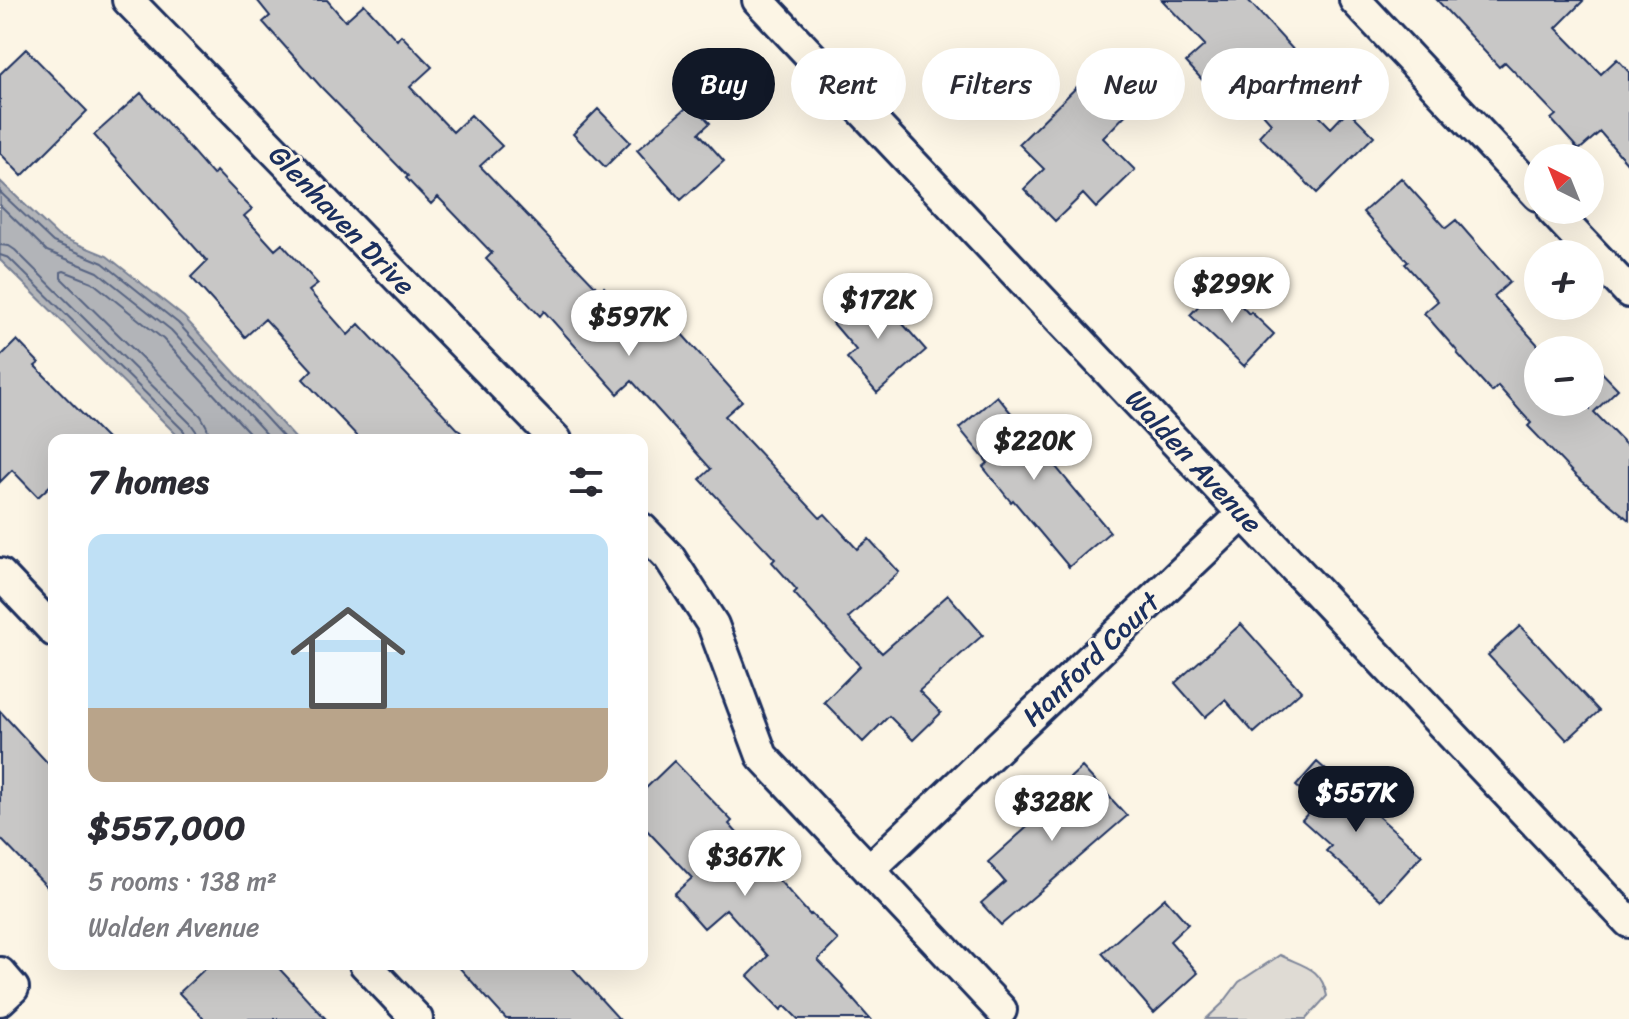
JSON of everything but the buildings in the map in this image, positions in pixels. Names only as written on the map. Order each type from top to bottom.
[{"type":"street","name":"Glenhaven Drive","points":[[128,0],[550,434]]},
{"type":"street","name":"Walden Avenue","points":[[758,0],[1629,922]]},
{"type":"street","points":[[1355,0],[1524,180]]},
{"type":"street","points":[[1565,224],[1629,292]]},
{"type":"street","name":"Hanford Court","points":[[869,870],[1244,513]]},
{"type":"street","points":[[648,535],[669,557],[713,625],[762,756],[1001,1010]]},
{"type":"street","points":[[0,574],[48,625]]},
{"type":"street","points":[[371,970],[417,1019]]},
{"type":"street","points":[[0,973],[13,988],[0,1000]]},
{"type":"shaded area","points":[[1280,955],[1311,969],[1324,986],[1327,996],[1306,1019],[1206,1019],[1239,982]]},
{"type":"water","points":[[0,181],[58,236],[107,256],[184,317],[291,434],[176,434],[0,260]]}]
